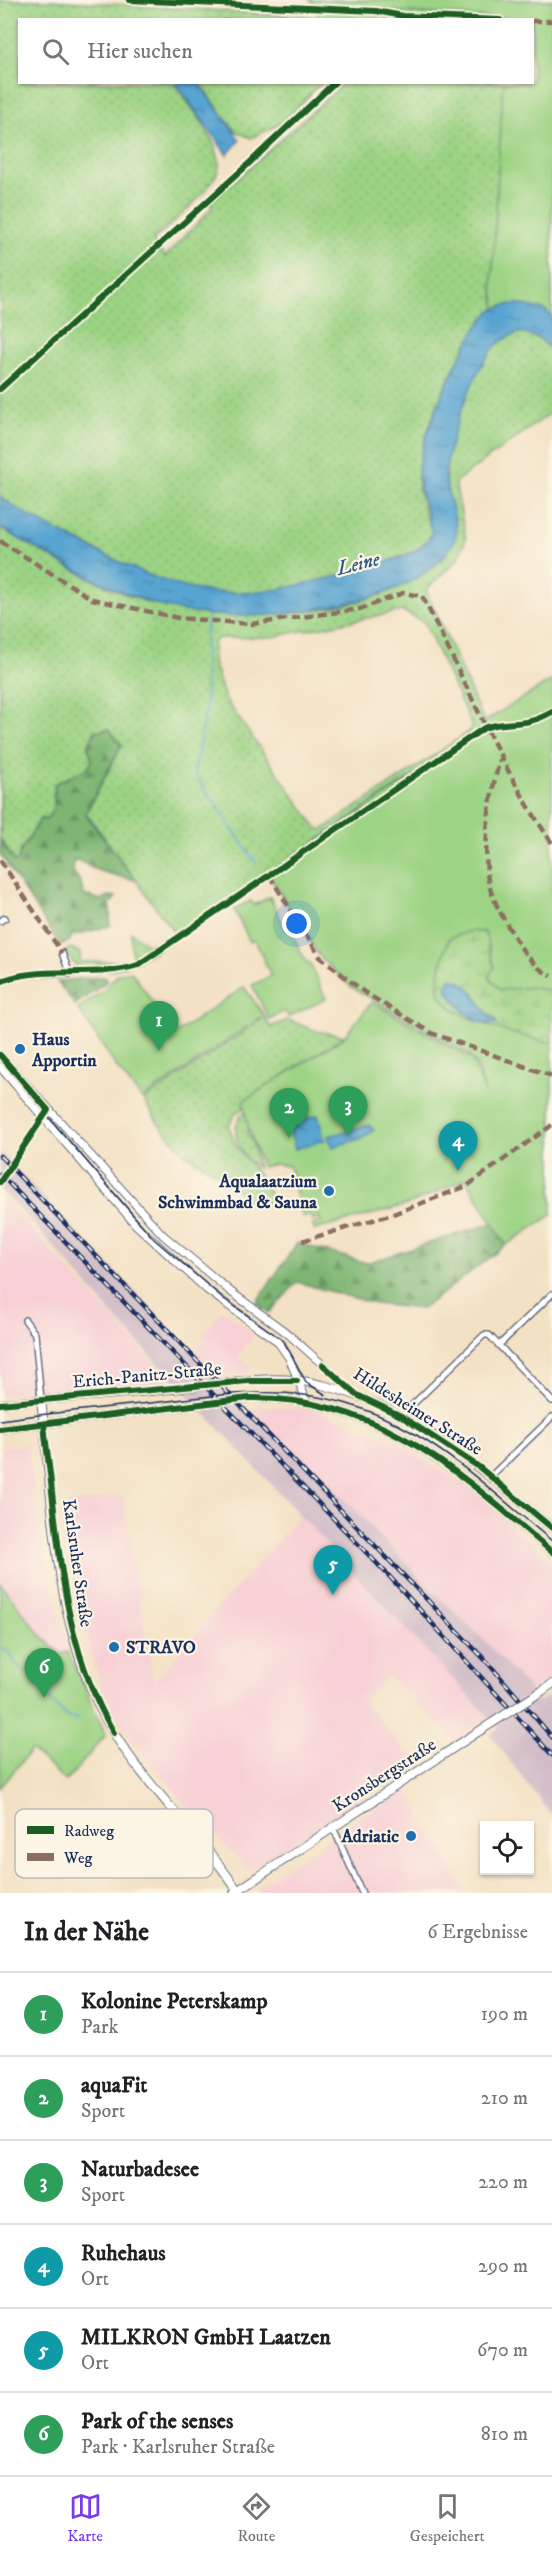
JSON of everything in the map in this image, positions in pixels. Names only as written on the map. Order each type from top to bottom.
[{"type":"main road","name":"Erich-Panitz-Straße","points":[[0,1404],[248,1381],[297,1381],[320,1384],[357,1395]]},
{"type":"main road","name":"Hildesheimer Straße","points":[[357,1395],[400,1416],[490,1477],[552,1528]]},
{"type":"main road","name":"Erich-Panitz-Straße","points":[[0,1429],[249,1398],[307,1402]]},
{"type":"main road","name":"Karlsruher Straße","points":[[41,1400],[63,1587],[76,1647],[89,1685],[102,1713],[128,1756],[170,1809]]},
{"type":"main road","name":"Hildesheimer Straße","points":[[307,1402],[364,1418],[422,1447],[470,1481],[552,1552]]},
{"type":"main road","name":"Kronsbergstraße","points":[[237,1892],[552,1684]]},
{"type":"main road","name":"Karlsruher Straße","points":[[213,1862],[237,1892]]},
{"type":"street","points":[[62,953],[70,974]]},
{"type":"street","points":[[0,981],[20,975],[78,973]]},
{"type":"street","name":"Hildesheimer Straße","points":[[0,1055],[163,1235],[231,1292],[287,1333],[357,1395]]},
{"type":"street","points":[[0,1067],[142,1231],[219,1300],[278,1341],[289,1358],[307,1402]]},
{"type":"street","points":[[499,1345],[552,1294]]},
{"type":"street","points":[[25,1320],[34,1334],[41,1400]]},
{"type":"street","points":[[400,1416],[484,1335],[489,1335],[552,1401]]},
{"type":"street","points":[[490,1477],[552,1417]]},
{"type":"street","points":[[333,1827],[362,1893]]},
{"type":"shaded area","points":[[0,1152],[249,1410],[325,1479],[431,1589],[481,1637],[540,1701],[547,1696],[552,1702],[552,1816],[490,1735],[499,1728],[121,1324],[0,1189]]},
{"type":"shaded area","points":[[4,1199],[171,1382],[0,1396],[0,1206]]},
{"type":"shaded area","points":[[223,1310],[254,1334],[237,1356],[252,1367],[246,1374],[217,1377],[195,1353],[206,1339],[202,1335]]},
{"type":"shaded area","points":[[259,1406],[318,1411],[394,1441],[473,1491],[552,1563],[552,1677],[531,1691],[325,1479],[249,1410]]},
{"type":"shaded area","points":[[28,1445],[40,1538],[68,1652],[60,1654],[39,1633],[0,1583],[0,1447]]},
{"type":"shaded area","points":[[122,1495],[154,1681],[300,1515],[489,1717],[455,1740],[388,1676],[362,1700],[417,1764],[249,1870],[213,1833],[213,1809],[190,1809],[119,1722],[107,1701],[91,1656],[66,1504]]},
{"type":"shaded area","points":[[406,1789],[466,1893],[260,1893],[258,1886]]},
{"type":"green space","points":[[0,0],[49,0],[318,17],[319,2],[552,0],[492,284],[496,309],[483,321],[470,340],[444,389],[433,415],[419,463],[420,493],[432,530],[426,543],[413,552],[335,578],[284,589],[233,593],[171,584],[135,570],[21,511],[0,497]],"holes":[[[18,18],[534,18],[534,84],[343,84],[211,202],[212,208],[165,257],[153,240],[203,193],[217,172],[219,163],[217,152],[207,131],[174,84],[18,84]]]},
{"type":"green space","points":[[310,0],[552,0],[552,316],[543,309],[496,309],[492,283],[503,84],[534,84],[534,18],[501,18],[315,6]]},
{"type":"green space","points":[[201,84],[320,84],[284,122],[251,138],[235,131]]},
{"type":"green space","points":[[522,332],[540,339],[552,351],[552,412],[455,482],[466,539],[457,560],[426,590],[484,722],[484,728],[176,935],[86,813],[122,745],[109,729],[95,731],[88,745],[92,761],[86,769],[54,784],[54,808],[46,820],[41,818],[19,854],[19,859],[15,862],[0,839],[0,528],[105,586],[142,600],[172,607],[205,612],[276,613],[311,610],[378,596],[406,584],[429,569],[447,549],[456,533],[446,471],[447,451],[468,393],[485,358],[497,345]],"holes":[[[402,611],[424,622],[472,726],[469,732],[322,830],[316,827],[225,699],[213,661],[213,643],[219,638],[272,637]]]},
{"type":"green space","points":[[552,680],[552,991],[530,987],[500,990],[489,977],[494,967],[485,932],[470,931],[449,938],[441,965],[439,986],[440,993],[446,1002],[472,1019],[525,1037],[552,1043],[552,1215],[506,1245],[466,1179],[410,1204],[314,1230],[313,1224],[321,1221],[319,1216],[313,1220],[309,1214],[303,1218],[301,1210],[304,1208],[298,1201],[289,1166],[275,1164],[262,1167],[250,1133],[243,1101],[343,1038],[372,1002],[472,1059],[485,1093],[477,1065],[468,1054],[351,987],[320,957],[269,875],[484,728],[484,722]]},
{"type":"green space","points":[[109,729],[121,745],[85,814],[136,880],[103,872],[74,860],[73,871],[81,883],[84,895],[102,900],[109,896],[116,897],[110,904],[110,926],[71,936],[70,941],[60,945],[0,854],[0,840],[15,862],[19,859],[19,854],[41,818],[46,820],[54,808],[55,784],[86,769],[92,761],[88,745],[96,731]]},
{"type":"green space","points":[[270,897],[286,930],[290,929],[306,963],[309,962],[326,999],[288,1017],[285,1011],[269,1019],[252,985],[271,976],[255,940],[250,942],[234,909],[251,901],[254,905]]},
{"type":"green space","points":[[470,931],[485,932],[500,990],[530,987],[552,991],[552,1043],[489,1026],[457,1011],[446,1002],[440,993],[439,979],[449,938]],"holes":[[[473,991],[488,1015],[496,1020],[464,1012],[458,1002]]]},
{"type":"green space","points":[[131,932],[148,945],[166,938],[169,942],[126,966],[103,971],[78,968],[65,952],[70,948],[80,953],[80,962],[132,961]]},
{"type":"green space","points":[[131,971],[175,1034],[244,987],[264,1015],[142,1099],[117,1068],[78,1009],[103,991],[118,974]]},
{"type":"green space","points":[[107,978],[107,981],[75,1005],[57,981]]},
{"type":"green space","points":[[265,1017],[270,1027],[288,1020],[316,1031],[345,1036],[243,1101],[245,1107],[235,1114],[229,1126],[237,1146],[263,1182],[275,1208],[253,1198],[248,1202],[228,1180],[185,1154],[158,1123],[144,1100]]},
{"type":"green space","points":[[245,1111],[249,1127],[247,1134],[252,1140],[258,1168],[251,1163],[241,1149],[236,1134],[239,1118]]},
{"type":"green space","points":[[493,1223],[506,1245],[422,1309],[375,1304],[297,1282],[269,1313],[256,1303],[297,1243],[367,1263]]},
{"type":"green space","points":[[0,1583],[39,1633],[60,1654],[68,1652],[106,1735],[66,1781],[31,1750],[0,1788]]},
{"type":"water","points":[[177,84],[199,84],[240,140],[227,155]]},
{"type":"water","points":[[518,304],[543,309],[552,316],[552,351],[540,339],[522,332],[501,341],[491,351],[471,386],[455,428],[446,468],[447,489],[455,521],[456,536],[445,555],[435,565],[398,587],[358,600],[303,611],[247,616],[192,612],[164,607],[120,591],[68,566],[0,528],[0,497],[56,531],[148,575],[184,587],[206,591],[250,592],[294,586],[378,565],[408,554],[425,543],[431,536],[418,473],[426,439],[444,392],[466,346],[485,317],[500,307]]},
{"type":"water","points":[[450,978],[467,987],[487,1014],[497,1023],[482,1022],[460,1007],[446,988]]},
{"type":"water","points":[[318,1115],[325,1140],[295,1149],[287,1123]]},
{"type":"water","points":[[369,1125],[374,1130],[360,1139],[332,1147],[328,1136]]},
{"type":"waterway","points":[[208,614],[205,644],[206,706],[194,773],[256,863]]},
{"type":"waterway","points":[[0,1647],[11,1654],[15,1664],[34,1676],[42,1692],[67,1717],[79,1719]]},
{"type":"tram line","points":[[0,1061],[154,1239],[224,1299],[284,1341],[306,1382],[326,1395]]},
{"type":"tram line","points":[[0,1420],[245,1393],[304,1395],[333,1400],[364,1409],[417,1435],[477,1478],[552,1541]]},
{"type":"railway","points":[[0,1156],[488,1663],[552,1737]]},
{"type":"railway","points":[[0,1174],[389,1576],[552,1755]]},
{"type":"marked path","points":[[534,21],[552,21]]},
{"type":"marked path","points":[[0,541],[92,599],[178,618],[251,624],[360,609],[403,593],[422,596],[515,784],[552,843]]},
{"type":"marked path","points":[[502,754],[489,813],[486,843],[488,882],[498,908],[520,947],[536,966],[552,976]]},
{"type":"marked path","points":[[0,860],[62,953]]},
{"type":"marked path","points":[[269,875],[320,957],[364,992],[431,1033],[552,1076]]},
{"type":"marked path","points":[[302,1241],[393,1214],[467,1186],[552,1125]]},
{"type":"cycle path","points":[[129,0],[376,11],[403,16],[452,18]]},
{"type":"cycle path","points":[[0,389],[243,169],[333,84]]},
{"type":"cycle path","points":[[0,982],[30,974],[103,971],[138,965],[484,728],[525,722],[552,712]]},
{"type":"cycle path","points":[[0,1055],[48,1110],[0,1182]]},
{"type":"cycle path","points":[[323,1365],[357,1395],[401,1416],[479,1467],[552,1528]]},
{"type":"cycle path","points":[[0,1404],[248,1381],[297,1381]]},
{"type":"cycle path","points":[[0,1429],[249,1398],[296,1401],[338,1410],[378,1425],[415,1445],[450,1468],[552,1552]]},
{"type":"cycle path","points":[[44,1424],[64,1586],[70,1616],[87,1675],[114,1733]]},
{"type":"place","name":"Haus Apportin","points":[[20,1049]]},
{"type":"place","name":"Kolonine Peterskamp","points":[[159,1051]]},
{"type":"place","name":"Naturbadesee","points":[[348,1136]]},
{"type":"place","name":"aquaFit","points":[[289,1138]]},
{"type":"place","name":"Ruhehaus","points":[[458,1171]]},
{"type":"place","name":"Aqualaatzium Schwimmbad & Sauna","points":[[329,1191]]},
{"type":"place","name":"MILKRON GmbH Laatzen","points":[[333,1595]]},
{"type":"place","name":"STRAVO","points":[[114,1647]]},
{"type":"place","name":"Park of the senses","points":[[44,1698]]},
{"type":"place","name":"Adriatic","points":[[411,1836]]},
{"type":"water label","name":"Leine","points":[[358,563]]}]
